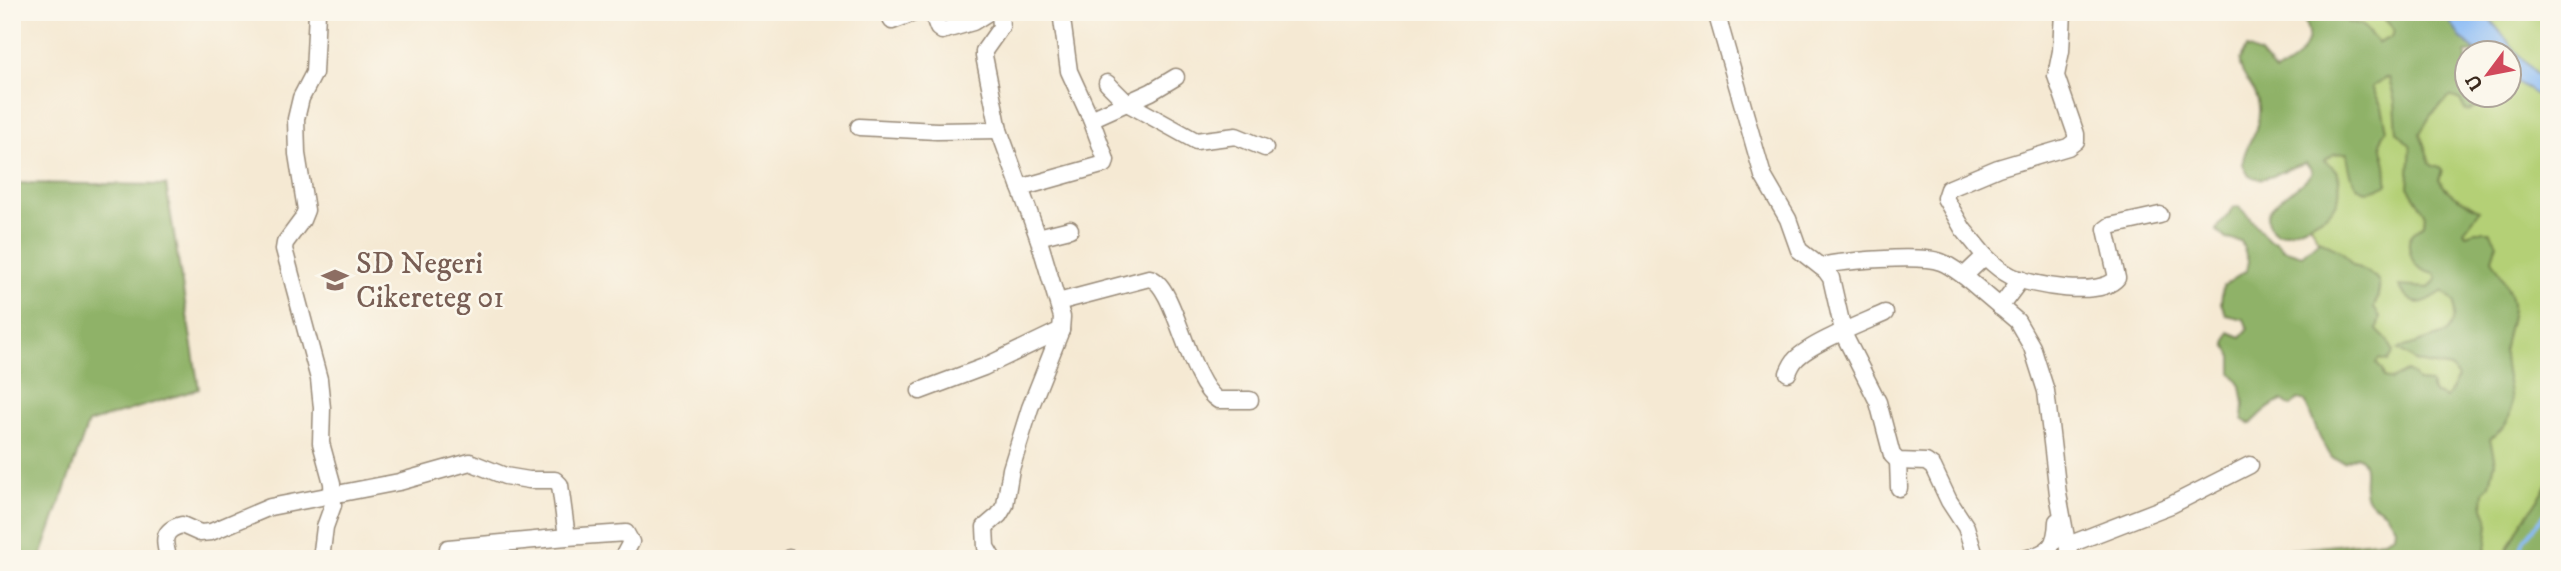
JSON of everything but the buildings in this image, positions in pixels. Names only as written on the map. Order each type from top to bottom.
[{"type":"street","points":[[317,12],[314,73],[301,98],[296,119],[297,154],[306,210],[285,243],[284,253],[319,379],[321,443],[333,495],[321,559]]},
{"type":"street","points":[[892,21],[916,12]]},
{"type":"street","points":[[932,12],[938,28],[942,31],[974,22],[989,12]]},
{"type":"street","points":[[993,559],[986,547],[984,531],[986,525],[999,515],[1005,505],[1011,469],[1030,408],[1061,330],[1062,317],[1038,237],[999,130],[984,51],[1001,27],[1000,12]]},
{"type":"street","points":[[1020,188],[1105,164],[1106,160],[1091,118],[1069,71],[1061,12]]},
{"type":"street","points":[[1716,12],[1763,176],[1788,219],[1799,250],[1831,278],[1843,331],[1878,402],[1892,456],[1898,461],[1926,462],[1933,467],[1949,501],[1966,527],[1976,559]]},
{"type":"street","points":[[2063,12],[2061,51],[2056,76],[2076,141],[2068,147],[1998,168],[1948,189],[1945,198],[1963,229],[1997,267],[2021,279],[2074,289],[2108,286],[2117,278],[2106,229],[2160,215]]},
{"type":"street","points":[[1091,118],[1127,103],[1176,77]]},
{"type":"street","points":[[1107,83],[1127,103],[1196,141],[1236,136],[1265,148]]},
{"type":"street","points":[[859,127],[937,131],[999,130]]},
{"type":"street","points":[[1038,237],[1070,229]]},
{"type":"street","points":[[1964,276],[1985,256]]},
{"type":"street","points":[[1820,266],[1864,260],[1939,261],[1964,276],[2023,328],[2040,366],[2046,391],[2058,494],[2069,552],[2250,465]]},
{"type":"street","points":[[1058,302],[1149,278],[1154,279],[1159,283],[1172,309],[1206,390],[1218,400],[1250,400]]},
{"type":"street","points":[[2000,307],[2021,279]]},
{"type":"street","points":[[1788,373],[1798,356],[1843,331],[1885,313]]},
{"type":"street","points":[[920,391],[984,366],[1061,330]]},
{"type":"street","points":[[169,559],[164,538],[173,527],[182,524],[200,533],[211,532],[270,507],[399,482],[470,461],[505,476],[555,480],[560,485],[567,537]]},
{"type":"street","points":[[1898,461],[1899,488]]},
{"type":"street","points":[[2025,559],[2039,555],[2051,547],[2056,539],[2058,494]]},
{"type":"street","points":[[449,548],[626,533],[631,542],[622,559]]},
{"type":"green space","points":[[2303,12],[2344,12],[2347,22],[2361,24],[2378,43],[2392,37],[2394,31],[2379,12],[2452,12],[2470,38],[2452,38],[2452,96],[2431,115],[2420,133],[2431,165],[2442,171],[2439,179],[2443,185],[2452,194],[2480,210],[2464,231],[2466,234],[2490,231],[2497,243],[2492,259],[2512,303],[2504,351],[2511,410],[2501,430],[2490,439],[2495,462],[2490,485],[2484,491],[2483,507],[2489,524],[2485,559],[2204,559],[2384,540],[2394,535],[2395,527],[2386,513],[2367,498],[2364,463],[2356,456],[2344,462],[2332,458],[2320,438],[2305,401],[2298,399],[2291,406],[2282,401],[2269,408],[2251,424],[2243,420],[2241,386],[2232,373],[2232,357],[2226,344],[2229,332],[2241,337],[2248,329],[2244,319],[2226,315],[2221,303],[2223,286],[2246,271],[2248,261],[2241,241],[2226,239],[2216,230],[2234,207],[2240,207],[2269,240],[2276,242],[2283,249],[2302,255],[2320,239],[2341,251],[2353,265],[2375,277],[2379,285],[2374,308],[2380,317],[2377,330],[2394,352],[2388,361],[2380,359],[2376,363],[2384,378],[2391,380],[2407,371],[2418,382],[2431,383],[2433,393],[2446,398],[2458,378],[2451,368],[2417,362],[2398,349],[2445,334],[2452,324],[2455,302],[2443,291],[2424,302],[2414,302],[2399,286],[2429,288],[2437,279],[2435,274],[2417,266],[2410,253],[2409,239],[2424,224],[2425,213],[2408,187],[2411,146],[2397,132],[2395,102],[2389,78],[2372,87],[2382,107],[2387,130],[2381,143],[2387,184],[2368,191],[2362,189],[2353,179],[2347,153],[2334,154],[2324,161],[2333,167],[2338,175],[2338,199],[2332,209],[2310,224],[2292,230],[2277,233],[2268,224],[2267,215],[2272,207],[2308,177],[2312,170],[2306,163],[2260,179],[2249,176],[2243,163],[2244,154],[2258,123],[2259,107],[2254,91],[2241,70],[2241,56],[2247,48],[2260,54],[2275,72],[2292,62],[2307,42],[2308,32]]},
{"type":"green space","points":[[2326,12],[2395,12],[2416,45],[2341,64]]},
{"type":"green space","points":[[2478,12],[2549,12],[2549,89],[2522,60],[2522,38],[2502,38]]},
{"type":"green space","points":[[2309,47],[2366,80],[2390,62],[2407,133],[2482,279],[2464,372],[2448,413],[2375,381],[2324,250],[2307,220],[2321,176]]},
{"type":"green space","points":[[2452,58],[2452,108],[2522,108],[2522,79],[2549,101],[2549,496],[2510,559],[2471,559],[2460,238],[2430,177],[2417,132]]},
{"type":"green space","points":[[12,183],[166,185],[199,389],[88,423],[42,554],[45,559],[12,559]]},
{"type":"green space","points":[[2549,483],[2549,559],[2503,559],[2519,527]]},
{"type":"water","points":[[2443,12],[2484,12],[2505,38],[2461,38]]},
{"type":"water","points":[[2522,59],[2549,85],[2549,103],[2522,85]]},
{"type":"waterway","points":[[2517,559],[2524,540],[2549,509]]},
{"type":"place","name":"SD Negeri Cikereteg 01","points":[[335,280]]}]
